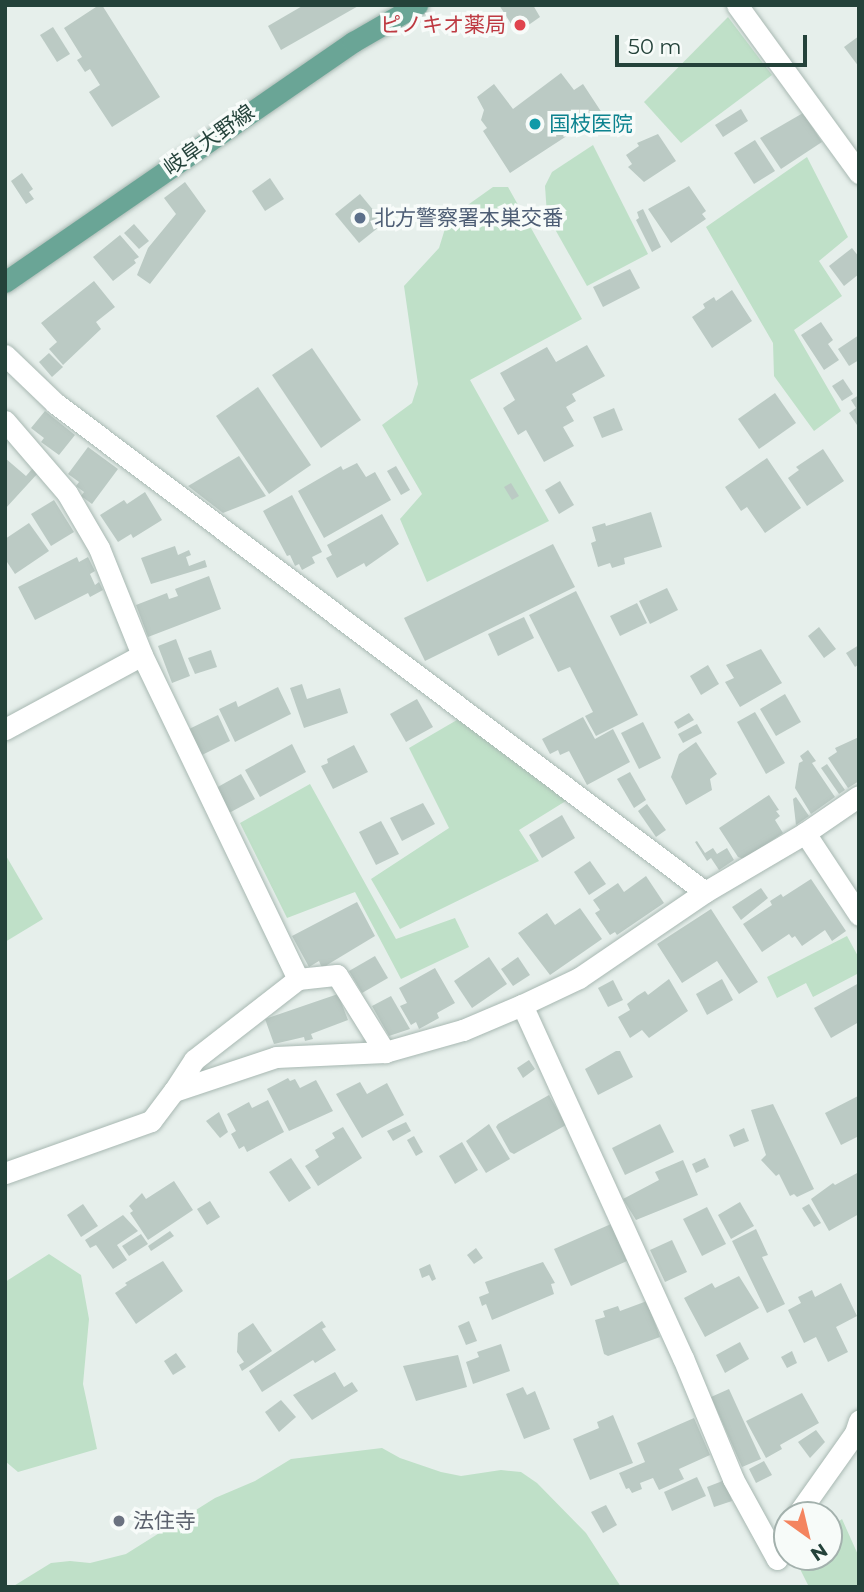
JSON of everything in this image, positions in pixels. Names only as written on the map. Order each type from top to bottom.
[{"type":"main road","name":"岐阜大野線","points":[[5,282],[342,49],[417,5]]},
{"type":"street","points":[[737,5],[859,173]]},
{"type":"street","points":[[7,364],[55,403],[705,892]]},
{"type":"street","points":[[5,421],[67,493],[99,548],[142,655],[298,979]]},
{"type":"street","points":[[5,729],[142,655]]},
{"type":"street","points":[[174,1091],[276,1057],[385,1052],[463,1030],[522,1005],[579,978],[705,892],[805,833],[859,796]]},
{"type":"street","points":[[805,833],[859,915]]},
{"type":"street","points":[[5,1173],[151,1121],[194,1060],[298,979],[337,975],[385,1052]]},
{"type":"street","points":[[522,1005],[683,1358],[733,1479],[773,1553]]},
{"type":"street","points":[[807,1501],[855,1433],[859,1421]]},
{"type":"green space","points":[[728,17],[772,75],[681,143],[644,102]]},
{"type":"green space","points":[[593,145],[648,254],[587,286],[547,215],[545,186],[552,172]]},
{"type":"green space","points":[[807,157],[848,237],[819,261],[842,296],[794,330],[841,411],[814,431],[774,376],[773,343],[706,227]]},
{"type":"green space","points":[[493,187],[508,187],[582,319],[470,380],[549,521],[427,582],[400,519],[422,494],[382,425],[412,403],[418,384],[404,286],[439,248],[448,219]]},
{"type":"green space","points":[[462,717],[569,799],[519,830],[539,861],[400,929],[371,879],[449,828],[409,748]]},
{"type":"green space","points":[[310,784],[396,939],[455,918],[469,947],[401,979],[355,892],[287,918],[240,823]]},
{"type":"green space","points":[[5,854],[43,919],[5,942]]},
{"type":"green space","points":[[847,936],[859,958],[859,973],[813,997],[806,983],[777,998],[767,977]]},
{"type":"green space","points":[[49,1254],[81,1275],[89,1319],[83,1384],[97,1449],[18,1472],[5,1461],[5,1282]]},
{"type":"green space","points":[[382,1448],[400,1458],[461,1476],[501,1470],[521,1472],[537,1483],[586,1533],[621,1587],[12,1587],[51,1563],[90,1563],[126,1554],[215,1498],[255,1481],[291,1459]]},
{"type":"green space","points":[[843,1521],[859,1557],[859,1587],[809,1587],[801,1571],[843,1571]]},
{"type":"building","points":[[102,5],[160,97],[112,127],[89,92],[100,85],[90,69],[85,72],[77,60],[82,57],[64,28]]},
{"type":"building","points":[[304,5],[360,5],[281,50],[268,26]]},
{"type":"building","name":"ピノキオ薬局","points":[[499,5],[533,5],[540,17],[517,33]]},
{"type":"building","points":[[53,27],[70,54],[57,62],[40,35]]},
{"type":"building","points":[[859,36],[859,67],[844,47]]},
{"type":"building","name":"国枝医院","points":[[561,73],[574,90],[583,84],[602,113],[510,173],[483,131],[487,128],[481,120],[484,110],[477,97],[494,84],[513,109]]},
{"type":"building","points":[[741,109],[748,121],[723,137],[715,125]]},
{"type":"building","points":[[803,113],[822,142],[781,169],[760,138]]},
{"type":"building","points":[[658,134],[676,161],[644,182],[628,167],[632,164],[626,155],[639,146],[637,143]]},
{"type":"building","points":[[755,140],[775,171],[754,184],[734,153]]},
{"type":"building","points":[[22,173],[33,189],[29,192],[34,199],[26,204],[11,181]]},
{"type":"building","points":[[270,178],[284,199],[265,211],[252,191]]},
{"type":"building","points":[[185,182],[206,211],[150,284],[137,275],[148,248],[176,214],[164,198]]},
{"type":"building","points":[[689,186],[706,211],[702,214],[706,219],[671,243],[648,209]]},
{"type":"building","name":"北方警察署本巣交番","points":[[360,194],[384,223],[359,243],[335,214]]},
{"type":"building","points":[[643,209],[661,247],[652,252],[636,220],[639,218],[637,212]]},
{"type":"building","points":[[134,224],[149,241],[139,249],[124,233]]},
{"type":"building","points":[[120,235],[139,257],[134,260],[136,263],[113,281],[93,257]]},
{"type":"building","points":[[852,248],[859,257],[859,274],[844,286],[829,266]]},
{"type":"building","points":[[630,269],[640,288],[603,307],[593,287]]},
{"type":"building","points":[[94,281],[115,307],[96,322],[101,329],[63,365],[49,349],[57,342],[41,323]]},
{"type":"building","points":[[732,290],[752,321],[712,348],[692,317],[705,308],[703,304],[714,297],[716,301]]},
{"type":"building","points":[[821,322],[833,340],[828,344],[839,360],[824,370],[801,335]]},
{"type":"building","points":[[859,335],[859,360],[849,366],[838,349]]},
{"type":"building","points":[[587,345],[605,376],[572,394],[576,401],[566,407],[574,421],[563,427],[574,446],[544,462],[526,430],[518,435],[503,408],[515,400],[500,373],[547,347],[556,362]]},
{"type":"building","points":[[312,348],[361,420],[321,448],[272,375]]},
{"type":"building","points":[[49,353],[63,367],[52,377],[39,362]]},
{"type":"building","points":[[843,379],[853,394],[842,401],[832,386]]},
{"type":"building","points":[[258,387],[311,465],[269,494],[216,416]]},
{"type":"building","points":[[775,393],[796,423],[759,449],[738,419]]},
{"type":"building","points":[[859,395],[859,428],[849,413],[856,408],[851,400]]},
{"type":"building","points":[[614,408],[623,430],[602,438],[593,417]]},
{"type":"building","points":[[45,411],[75,435],[59,455],[41,442],[44,438],[31,428]]},
{"type":"building","points":[[88,447],[118,469],[92,504],[81,496],[84,492],[76,486],[79,482],[68,474]]},
{"type":"building","points":[[823,449],[844,481],[807,506],[788,478],[799,470],[796,467]]},
{"type":"building","points":[[239,456],[266,496],[223,513],[188,486]]},
{"type":"building","points":[[5,458],[26,476],[33,468],[38,473],[5,509]]},
{"type":"building","points":[[767,458],[801,508],[765,533],[747,507],[741,511],[725,487]]},
{"type":"building","points":[[357,463],[366,477],[375,472],[391,500],[324,538],[298,491],[341,466],[343,470]]},
{"type":"building","points":[[396,466],[410,490],[401,495],[387,471]]},
{"type":"building","points":[[560,481],[574,505],[559,514],[545,490]]},
{"type":"building","points":[[511,483],[519,496],[512,500],[504,487]]},
{"type":"building","points":[[145,492],[162,520],[133,538],[131,534],[118,542],[100,515],[124,500],[127,504]]},
{"type":"building","points":[[292,495],[322,552],[312,557],[315,563],[302,570],[299,564],[295,566],[290,555],[287,556],[263,511]]},
{"type":"building","points":[[54,500],[74,532],[51,546],[31,514]]},
{"type":"building","points":[[651,512],[662,547],[624,558],[625,564],[612,568],[610,563],[598,567],[591,543],[596,541],[592,527],[605,523],[606,526]]},
{"type":"building","points":[[382,514],[399,544],[366,567],[364,563],[337,578],[326,558],[332,555],[327,545]]},
{"type":"building","points":[[29,523],[49,551],[15,574],[5,559],[5,539]]},
{"type":"building","points":[[553,544],[575,587],[425,661],[404,618]]},
{"type":"building","points":[[175,546],[178,555],[189,550],[191,555],[186,557],[189,566],[205,560],[207,567],[151,584],[141,558]]},
{"type":"building","points":[[77,557],[79,562],[88,557],[95,571],[90,574],[95,585],[99,582],[103,590],[90,597],[88,593],[35,620],[18,587]]},
{"type":"building","points":[[209,576],[221,609],[148,637],[136,605],[167,593],[169,599],[178,596],[175,589]]},
{"type":"building","points":[[667,588],[678,610],[650,624],[639,601]]},
{"type":"building","points":[[576,591],[638,715],[596,736],[585,716],[593,712],[570,667],[558,672],[529,615]]},
{"type":"building","points":[[637,603],[647,623],[620,636],[610,616]]},
{"type":"building","points":[[524,617],[534,638],[498,656],[488,634]]},
{"type":"building","points":[[819,627],[836,649],[824,658],[808,636]]},
{"type":"building","points":[[176,639],[190,676],[172,683],[158,646]]},
{"type":"building","points":[[859,645],[859,664],[855,667],[846,653]]},
{"type":"building","points":[[761,649],[782,683],[740,707],[725,682],[734,678],[726,665]]},
{"type":"building","points":[[211,650],[217,667],[195,674],[188,658]]},
{"type":"building","points":[[708,665],[719,684],[701,695],[690,676]]},
{"type":"building","points":[[302,684],[307,699],[340,688],[348,713],[304,728],[290,688]]},
{"type":"building","points":[[278,687],[291,714],[235,742],[219,709],[236,701],[238,707]]},
{"type":"building","points":[[785,694],[801,722],[776,736],[760,709]]},
{"type":"building","points":[[417,699],[433,727],[406,742],[390,714]]},
{"type":"building","points":[[755,712],[785,763],[766,774],[737,722]]},
{"type":"building","points":[[689,713],[694,720],[678,729],[674,722]]},
{"type":"building","points":[[218,715],[230,741],[200,756],[187,730]]},
{"type":"building","points":[[583,717],[595,739],[613,729],[630,762],[587,785],[569,751],[560,755],[558,750],[550,754],[542,739]]},
{"type":"building","points":[[643,722],[661,758],[639,769],[621,733]]},
{"type":"building","points":[[697,724],[702,733],[683,743],[678,734]]},
{"type":"building","points":[[859,737],[859,781],[848,788],[828,758],[837,752],[835,748]]},
{"type":"building","points":[[696,742],[717,774],[710,779],[712,790],[686,805],[671,777],[679,754]]},
{"type":"building","points":[[292,744],[306,772],[260,797],[245,770]]},
{"type":"building","points":[[354,745],[368,772],[333,789],[321,766],[328,763],[327,759]]},
{"type":"building","points":[[808,750],[816,761],[812,763],[835,797],[811,814],[795,788],[799,763],[803,761],[800,756]]},
{"type":"building","points":[[827,764],[845,790],[839,794],[821,768]]},
{"type":"building","points":[[630,772],[646,800],[634,808],[617,779]]},
{"type":"building","points":[[241,774],[255,799],[229,813],[216,788]]},
{"type":"building","points":[[769,795],[779,810],[776,811],[780,816],[775,820],[783,833],[744,859],[738,857],[719,828]]},
{"type":"building","points":[[796,797],[809,816],[796,825],[793,799]]},
{"type":"building","points":[[423,803],[435,824],[402,841],[390,818]]},
{"type":"building","points":[[647,804],[666,830],[656,837],[638,811]]},
{"type":"building","points":[[562,815],[575,838],[542,858],[529,835]]},
{"type":"building","points":[[381,821],[399,854],[376,865],[359,832]]},
{"type":"building","points":[[697,841],[705,853],[713,848],[717,854],[727,848],[734,860],[719,870],[711,858],[707,861],[695,842]]},
{"type":"building","points":[[590,861],[606,884],[589,895],[574,872]]},
{"type":"building","points":[[646,876],[664,903],[617,935],[615,932],[610,935],[595,913],[600,910],[593,900],[618,883],[624,892]]},
{"type":"building","points":[[811,879],[846,931],[832,941],[825,930],[802,946],[795,936],[792,938],[789,934],[762,952],[743,924],[772,905],[770,901],[781,894],[783,897]]},
{"type":"building","points":[[761,888],[768,898],[741,920],[732,907]]},
{"type":"building","points":[[357,902],[375,936],[322,968],[319,961],[309,967],[292,936]]},
{"type":"building","points":[[580,908],[602,939],[550,975],[518,933],[547,913],[555,925]]},
{"type":"building","points":[[711,909],[758,982],[739,994],[717,961],[682,983],[657,944]]},
{"type":"building","points":[[375,956],[388,978],[362,993],[349,971]]},
{"type":"building","points":[[489,957],[507,984],[472,1008],[454,981]]},
{"type":"building","points":[[518,957],[530,975],[513,986],[501,969]]},
{"type":"building","points":[[435,968],[455,1003],[437,1013],[439,1018],[419,1029],[416,1022],[411,1025],[400,1006],[407,1003],[399,988]]},
{"type":"building","points":[[669,979],[688,1011],[649,1038],[642,1030],[630,1038],[618,1017],[630,1010],[627,1004],[637,996],[645,991],[648,995]]},
{"type":"building","points":[[722,979],[733,1000],[707,1015],[696,994]]},
{"type":"building","points":[[613,980],[623,1000],[608,1007],[598,988]]},
{"type":"building","points":[[859,983],[859,1022],[831,1038],[814,1008]]},
{"type":"building","points":[[338,994],[348,1020],[311,1034],[313,1039],[305,1041],[304,1037],[274,1044],[265,1019]]},
{"type":"building","points":[[391,996],[410,1029],[389,1036],[372,1006]]},
{"type":"building","points":[[620,1051],[633,1077],[598,1095],[585,1069]]},
{"type":"building","points":[[529,1060],[535,1069],[523,1078],[517,1068]]},
{"type":"building","points":[[288,1078],[290,1081],[295,1079],[300,1088],[316,1080],[333,1111],[289,1131],[267,1089]]},
{"type":"building","points":[[360,1082],[367,1094],[387,1083],[404,1115],[362,1138],[336,1094]]},
{"type":"building","points":[[549,1095],[566,1125],[514,1154],[510,1152],[496,1127],[498,1124]]},
{"type":"building","points":[[858,1096],[859,1136],[841,1145],[825,1113]]},
{"type":"building","points":[[268,1100],[284,1132],[247,1152],[244,1146],[239,1149],[231,1134],[236,1131],[227,1114],[249,1102],[252,1108]]},
{"type":"building","points":[[773,1104],[814,1189],[797,1197],[794,1194],[790,1196],[779,1174],[776,1176],[761,1160],[766,1155],[751,1110]]},
{"type":"building","points":[[219,1112],[228,1132],[220,1138],[206,1121]]},
{"type":"building","points":[[406,1122],[411,1131],[393,1141],[387,1131]]},
{"type":"building","points":[[489,1124],[510,1159],[486,1173],[466,1141]]},
{"type":"building","points":[[660,1124],[674,1152],[625,1175],[612,1148]]},
{"type":"building","points":[[343,1127],[362,1158],[318,1186],[305,1166],[319,1157],[315,1150],[335,1138],[332,1133]]},
{"type":"building","points":[[744,1128],[749,1141],[734,1147],[729,1135]]},
{"type":"building","points":[[414,1136],[423,1152],[416,1156],[407,1140]]},
{"type":"building","points":[[462,1142],[478,1170],[455,1184],[439,1156]]},
{"type":"building","points":[[291,1158],[311,1188],[289,1202],[269,1172]]},
{"type":"building","points":[[705,1158],[709,1167],[696,1173],[692,1164]]},
{"type":"building","points":[[683,1160],[698,1195],[636,1220],[623,1199],[659,1180],[655,1172]]},
{"type":"building","points":[[859,1172],[859,1214],[829,1231],[811,1199],[833,1183],[835,1185]]},
{"type":"building","points":[[174,1181],[193,1210],[148,1240],[130,1213],[133,1211],[129,1206],[142,1193],[146,1199]]},
{"type":"building","points":[[210,1201],[220,1217],[207,1225],[197,1209]]},
{"type":"building","points":[[740,1202],[754,1226],[731,1239],[718,1215]]},
{"type":"building","points":[[83,1204],[98,1226],[81,1237],[67,1215]]},
{"type":"building","points":[[809,1204],[821,1223],[814,1227],[802,1208]]},
{"type":"building","points":[[707,1207],[726,1244],[702,1256],[683,1219]]},
{"type":"building","points":[[123,1215],[138,1231],[117,1245],[127,1260],[113,1269],[96,1245],[90,1248],[85,1240]]},
{"type":"building","points":[[611,1224],[627,1261],[571,1286],[554,1249]]},
{"type":"building","points":[[756,1229],[768,1255],[762,1257],[785,1304],[767,1313],[732,1241]]},
{"type":"building","points":[[170,1231],[174,1236],[151,1251],[148,1246]]},
{"type":"building","points":[[141,1234],[148,1244],[129,1256],[122,1246]]},
{"type":"building","points":[[672,1240],[687,1272],[665,1282],[650,1250]]},
{"type":"building","points":[[476,1248],[483,1258],[474,1264],[467,1255]]},
{"type":"building","points":[[163,1261],[183,1291],[136,1324],[115,1293],[127,1285],[125,1283]]},
{"type":"building","points":[[543,1262],[555,1283],[551,1284],[554,1294],[492,1320],[486,1304],[482,1306],[479,1297],[489,1293],[485,1282]]},
{"type":"building","points":[[430,1264],[436,1279],[432,1281],[429,1275],[422,1278],[419,1269]]},
{"type":"building","points":[[739,1276],[759,1308],[705,1337],[684,1298],[712,1283],[715,1288]]},
{"type":"building","points":[[841,1283],[857,1316],[836,1327],[848,1352],[828,1362],[816,1337],[804,1343],[788,1310],[801,1303],[798,1297],[812,1290],[815,1297]]},
{"type":"building","points":[[647,1301],[660,1337],[608,1356],[604,1354],[595,1320],[605,1317],[603,1311],[618,1306],[620,1311]]},
{"type":"building","points":[[322,1321],[326,1327],[322,1329],[336,1350],[315,1363],[313,1360],[262,1392],[249,1371]]},
{"type":"building","points":[[469,1321],[477,1341],[466,1345],[458,1326]]},
{"type":"building","points":[[253,1323],[272,1351],[242,1371],[239,1365],[244,1362],[237,1352],[238,1333]]},
{"type":"building","points":[[740,1342],[749,1359],[725,1373],[716,1355]]},
{"type":"building","points":[[501,1344],[510,1371],[473,1384],[466,1362],[479,1357],[477,1352]]},
{"type":"building","points":[[792,1351],[797,1363],[787,1368],[781,1357]]},
{"type":"building","points":[[176,1353],[186,1367],[173,1375],[164,1361]]},
{"type":"building","points":[[458,1355],[467,1387],[416,1401],[403,1366]]},
{"type":"building","points":[[335,1372],[344,1387],[352,1382],[358,1391],[312,1420],[293,1395]]},
{"type":"building","points":[[523,1387],[527,1395],[535,1391],[550,1429],[524,1439],[506,1394]]},
{"type":"building","points":[[729,1389],[761,1459],[742,1467],[711,1397]]},
{"type":"building","points":[[802,1393],[819,1423],[780,1445],[782,1449],[766,1458],[746,1421]]},
{"type":"building","points":[[281,1400],[296,1417],[279,1432],[265,1412]]},
{"type":"building","points":[[613,1415],[633,1463],[590,1480],[573,1439],[599,1428],[597,1422]]},
{"type":"building","points":[[694,1418],[710,1455],[679,1469],[684,1479],[659,1490],[653,1478],[640,1483],[642,1489],[632,1493],[629,1488],[626,1489],[619,1473],[645,1462],[637,1443]]},
{"type":"building","points":[[816,1430],[825,1442],[810,1458],[798,1442]]},
{"type":"building","points":[[764,1461],[772,1475],[756,1483],[749,1469]]},
{"type":"building","points":[[697,1477],[706,1496],[672,1511],[664,1492]]},
{"type":"building","points":[[725,1480],[732,1501],[714,1507],[707,1487]]},
{"type":"building","points":[[606,1505],[617,1525],[603,1533],[591,1512]]},
{"type":"place","name":"ピノキオ薬局","points":[[520,25]]},
{"type":"place","name":"国枝医院","points":[[535,124]]},
{"type":"place","name":"北方警察署本巣交番","points":[[360,218]]},
{"type":"place","name":"法住寺","points":[[119,1521]]}]
